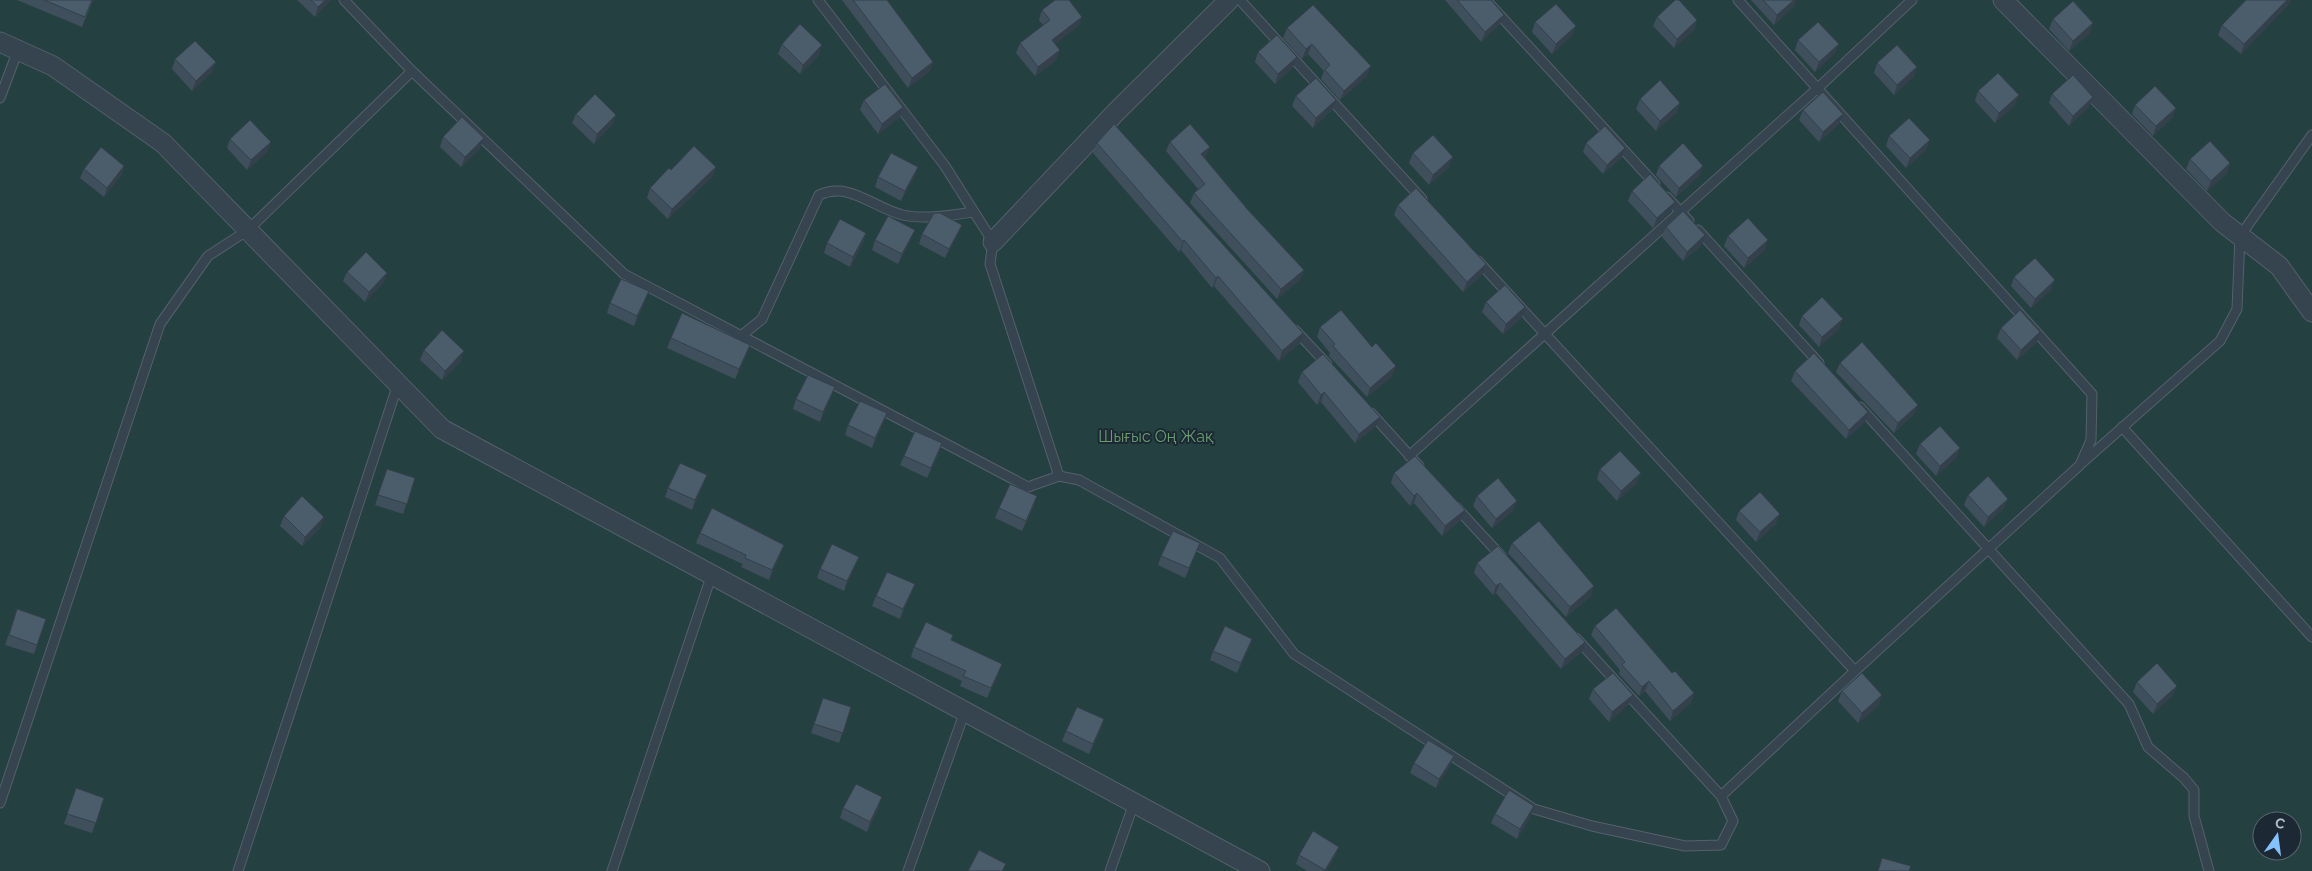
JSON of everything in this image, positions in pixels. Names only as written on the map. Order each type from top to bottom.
[{"type":"street","points":[[993,242],[1110,125],[1229,0]]},
{"type":"street","points":[[2003,0],[2222,222],[2279,266],[2312,312]]},
{"type":"street","points":[[0,42],[53,66],[163,143],[442,429],[1260,871]]},
{"type":"lane","points":[[344,0],[412,71],[624,274],[1028,487],[1059,476],[1079,480],[1220,558],[1294,654],[1534,809],[1592,826],[1685,846],[1721,845],[1733,821],[1721,796],[1570,632]]},
{"type":"lane","points":[[818,0],[945,166],[993,242],[990,264],[1059,476]]},
{"type":"lane","points":[[1240,0],[1432,210]]},
{"type":"lane","points":[[1486,0],[1827,372]]},
{"type":"lane","points":[[1738,0],[1819,87],[2092,394],[2091,440],[2080,465]]},
{"type":"lane","points":[[1409,456],[1819,87],[1912,0]]},
{"type":"lane","points":[[0,98],[18,50]]},
{"type":"lane","points":[[0,803],[160,324],[208,256],[248,230],[412,71]]},
{"type":"lane","points":[[1721,796],[1988,548],[2220,340],[2237,309],[2240,236],[2312,135]]},
{"type":"lane","points":[[740,336],[762,320],[819,195],[830,190],[844,190],[903,215],[954,215],[973,212]]},
{"type":"lane","points":[[1471,254],[1854,671]]},
{"type":"lane","points":[[1291,325],[1330,369]]},
{"type":"lane","points":[[238,871],[398,384]]},
{"type":"lane","points":[[1854,401],[2129,704],[2148,747],[2184,778],[2194,790],[2194,816],[2209,871]]},
{"type":"lane","points":[[1363,405],[1423,470]]},
{"type":"lane","points":[[2122,426],[2312,636]]},
{"type":"lane","points":[[1450,500],[1510,566]]},
{"type":"lane","points":[[612,871],[712,574]]},
{"type":"lane","points":[[908,871],[965,711]]},
{"type":"lane","points":[[1110,871],[1134,803]]},
{"type":"green space","name":"Шығыс Оң Жақ","points":[[0,0],[2312,0],[2312,871],[0,871]]},
{"type":"building","points":[[44,0],[92,0],[85,17]]},
{"type":"building","points":[[311,0],[325,0],[318,7]]},
{"type":"building","points":[[853,0],[887,0],[933,62],[912,78]]},
{"type":"building","points":[[1055,0],[1069,0],[1082,17],[1052,40],[1060,50],[1038,67],[1020,43],[1050,20],[1042,10]]},
{"type":"building","points":[[1457,0],[1491,0],[1504,15],[1485,32]]},
{"type":"building","points":[[1675,0],[1679,0],[1697,20],[1677,39],[1657,17]]},
{"type":"building","points":[[1763,0],[1794,0],[1777,15]]},
{"type":"building","points":[[2246,0],[2287,0],[2244,44],[2222,25]]},
{"type":"building","points":[[2073,1],[2093,23],[2073,41],[2053,19]]},
{"type":"building","points":[[1556,4],[1576,26],[1556,44],[1535,22]]},
{"type":"building","points":[[1313,5],[1371,66],[1344,91],[1325,70],[1330,65],[1312,44],[1306,49],[1287,28]]},
{"type":"building","points":[[1818,22],[1839,44],[1819,62],[1798,40]]},
{"type":"building","points":[[800,24],[822,45],[803,65],[782,44]]},
{"type":"building","points":[[1277,35],[1297,57],[1278,74],[1258,52]]},
{"type":"building","points":[[195,41],[216,62],[196,81],[175,59]]},
{"type":"building","points":[[1897,45],[1917,67],[1897,85],[1877,63]]},
{"type":"building","points":[[1998,73],[2019,95],[1999,113],[1978,91]]},
{"type":"building","points":[[2073,75],[2093,97],[2073,116],[2052,94]]},
{"type":"building","points":[[1316,78],[1336,100],[1316,118],[1296,96]]},
{"type":"building","points":[[1660,80],[1680,103],[1660,121],[1640,99]]},
{"type":"building","points":[[885,84],[903,107],[882,124],[864,100]]},
{"type":"building","points":[[2155,86],[2176,108],[2156,126],[2135,105]]},
{"type":"building","points":[[1823,92],[1843,114],[1823,132],[1803,110]]},
{"type":"building","points":[[595,94],[616,115],[597,134],[576,114]]},
{"type":"building","points":[[462,117],[484,138],[465,157],[443,137]]},
{"type":"building","points":[[1909,118],[1930,140],[1910,158],[1889,136]]},
{"type":"building","points":[[250,120],[271,142],[251,160],[230,139]]},
{"type":"building","points":[[1114,124],[1303,333],[1282,351],[1218,276],[1216,278],[1184,240],[1183,242],[1097,143]]},
{"type":"building","points":[[1190,124],[1210,147],[1201,154],[1248,210],[1304,270],[1281,289],[1194,193],[1205,184],[1170,142]]},
{"type":"building","points":[[1605,126],[1625,148],[1607,165],[1586,143]]},
{"type":"building","points":[[1433,135],[1453,157],[1433,175],[1413,153]]},
{"type":"building","points":[[2210,141],[2230,163],[2211,181],[2190,159]]},
{"type":"building","points":[[1683,143],[1703,166],[1679,188],[1659,166]]},
{"type":"building","points":[[694,146],[716,167],[672,209],[650,188]]},
{"type":"building","points":[[101,147],[124,166],[107,188],[84,169]]},
{"type":"building","points":[[891,153],[918,167],[905,191],[878,177]]},
{"type":"building","points":[[1650,174],[1675,202],[1657,218],[1632,191]]},
{"type":"building","points":[[1416,188],[1486,264],[1467,282],[1398,205]]},
{"type":"building","points":[[1683,211],[1705,235],[1687,252],[1666,227]]},
{"type":"building","points":[[934,213],[940,213],[962,225],[949,249],[922,234]]},
{"type":"building","points":[[888,216],[915,230],[902,254],[875,240]]},
{"type":"building","points":[[1748,218],[1768,240],[1748,258],[1728,236]]},
{"type":"building","points":[[840,219],[866,233],[853,257],[827,243]]},
{"type":"building","points":[[366,252],[387,273],[369,292],[347,272]]},
{"type":"building","points":[[2035,258],[2055,280],[2035,299],[2014,277]]},
{"type":"building","points":[[621,279],[649,291],[637,316],[610,303]]},
{"type":"building","points":[[1505,285],[1525,307],[1506,324],[1486,302]]},
{"type":"building","points":[[1822,297],[1843,319],[1822,337],[1802,316]]},
{"type":"building","points":[[1341,310],[1372,347],[1376,343],[1396,366],[1370,388],[1333,346],[1335,344],[1320,327]]},
{"type":"building","points":[[2020,310],[2040,332],[2021,350],[2001,328]]},
{"type":"building","points":[[682,313],[750,345],[739,369],[671,338]]},
{"type":"building","points":[[442,330],[464,351],[445,371],[424,350]]},
{"type":"building","points":[[1862,342],[1918,405],[1898,423],[1840,363]]},
{"type":"building","points":[[1814,353],[1868,412],[1849,430],[1795,371]]},
{"type":"building","points":[[1323,354],[1380,417],[1359,434],[1324,392],[1321,395],[1302,372]]},
{"type":"building","points":[[808,375],[835,387],[823,412],[796,399]]},
{"type":"building","points":[[860,401],[887,413],[875,438],[848,425]]},
{"type":"building","points":[[1940,426],[1960,448],[1940,466],[1920,444]]},
{"type":"building","points":[[915,431],[942,443],[931,468],[904,456]]},
{"type":"building","points":[[1620,451],[1641,473],[1621,491],[1600,469]]},
{"type":"building","points":[[1415,456],[1465,510],[1445,526],[1417,493],[1414,496],[1394,473]]},
{"type":"building","points":[[680,463],[707,475],[695,500],[668,488]]},
{"type":"building","points":[[387,469],[415,478],[407,504],[378,495]]},
{"type":"building","points":[[1988,476],[2008,499],[1988,517],[1968,495]]},
{"type":"building","points":[[1498,478],[1517,501],[1496,519],[1477,496]]},
{"type":"building","points":[[1010,484],[1037,496],[1026,521],[999,508]]},
{"type":"building","points":[[1760,492],[1780,514],[1760,532],[1739,511]]},
{"type":"building","points":[[302,496],[324,517],[305,537],[284,516]]},
{"type":"building","points":[[712,508],[784,545],[772,570],[745,558],[746,555],[700,533]]},
{"type":"building","points":[[1539,521],[1594,586],[1570,607],[1512,543]]},
{"type":"building","points":[[1173,531],[1200,543],[1189,568],[1161,556]]},
{"type":"building","points":[[832,544],[859,557],[847,581],[820,569]]},
{"type":"building","points":[[1498,546],[1585,642],[1565,659],[1500,583],[1496,586],[1477,563]]},
{"type":"building","points":[[887,572],[915,584],[903,609],[876,596]]},
{"type":"building","points":[[1616,608],[1672,673],[1675,671],[1694,693],[1673,711],[1649,681],[1642,687],[1622,665],[1625,662],[1595,626]]},
{"type":"building","points":[[17,609],[46,619],[37,645],[9,635]]},
{"type":"building","points":[[926,622],[953,635],[951,640],[1002,664],[991,688],[963,676],[966,671],[914,647]]},
{"type":"building","points":[[1225,626],[1252,639],[1241,663],[1213,651]]},
{"type":"building","points":[[2157,663],[2177,686],[2157,704],[2137,682]]},
{"type":"building","points":[[1613,673],[1633,695],[1612,712],[1593,689]]},
{"type":"building","points":[[1862,673],[1882,695],[1862,713],[1842,691]]},
{"type":"building","points":[[823,698],[851,707],[843,733],[814,724]]},
{"type":"building","points":[[1077,707],[1104,719],[1093,744],[1066,731]]},
{"type":"building","points":[[1428,740],[1454,756],[1439,779],[1414,763]]},
{"type":"building","points":[[856,784],[882,797],[870,822],[843,808]]},
{"type":"building","points":[[76,788],[104,798],[96,823],[67,814]]},
{"type":"building","points":[[1509,790],[1534,806],[1520,829],[1495,814]]},
{"type":"building","points":[[1313,831],[1339,847],[1325,870],[1299,855]]},
{"type":"building","points":[[979,850],[1006,864],[1002,871],[968,871]]},
{"type":"building","points":[[1882,858],[1911,866],[1909,871],[1878,871]]}]
